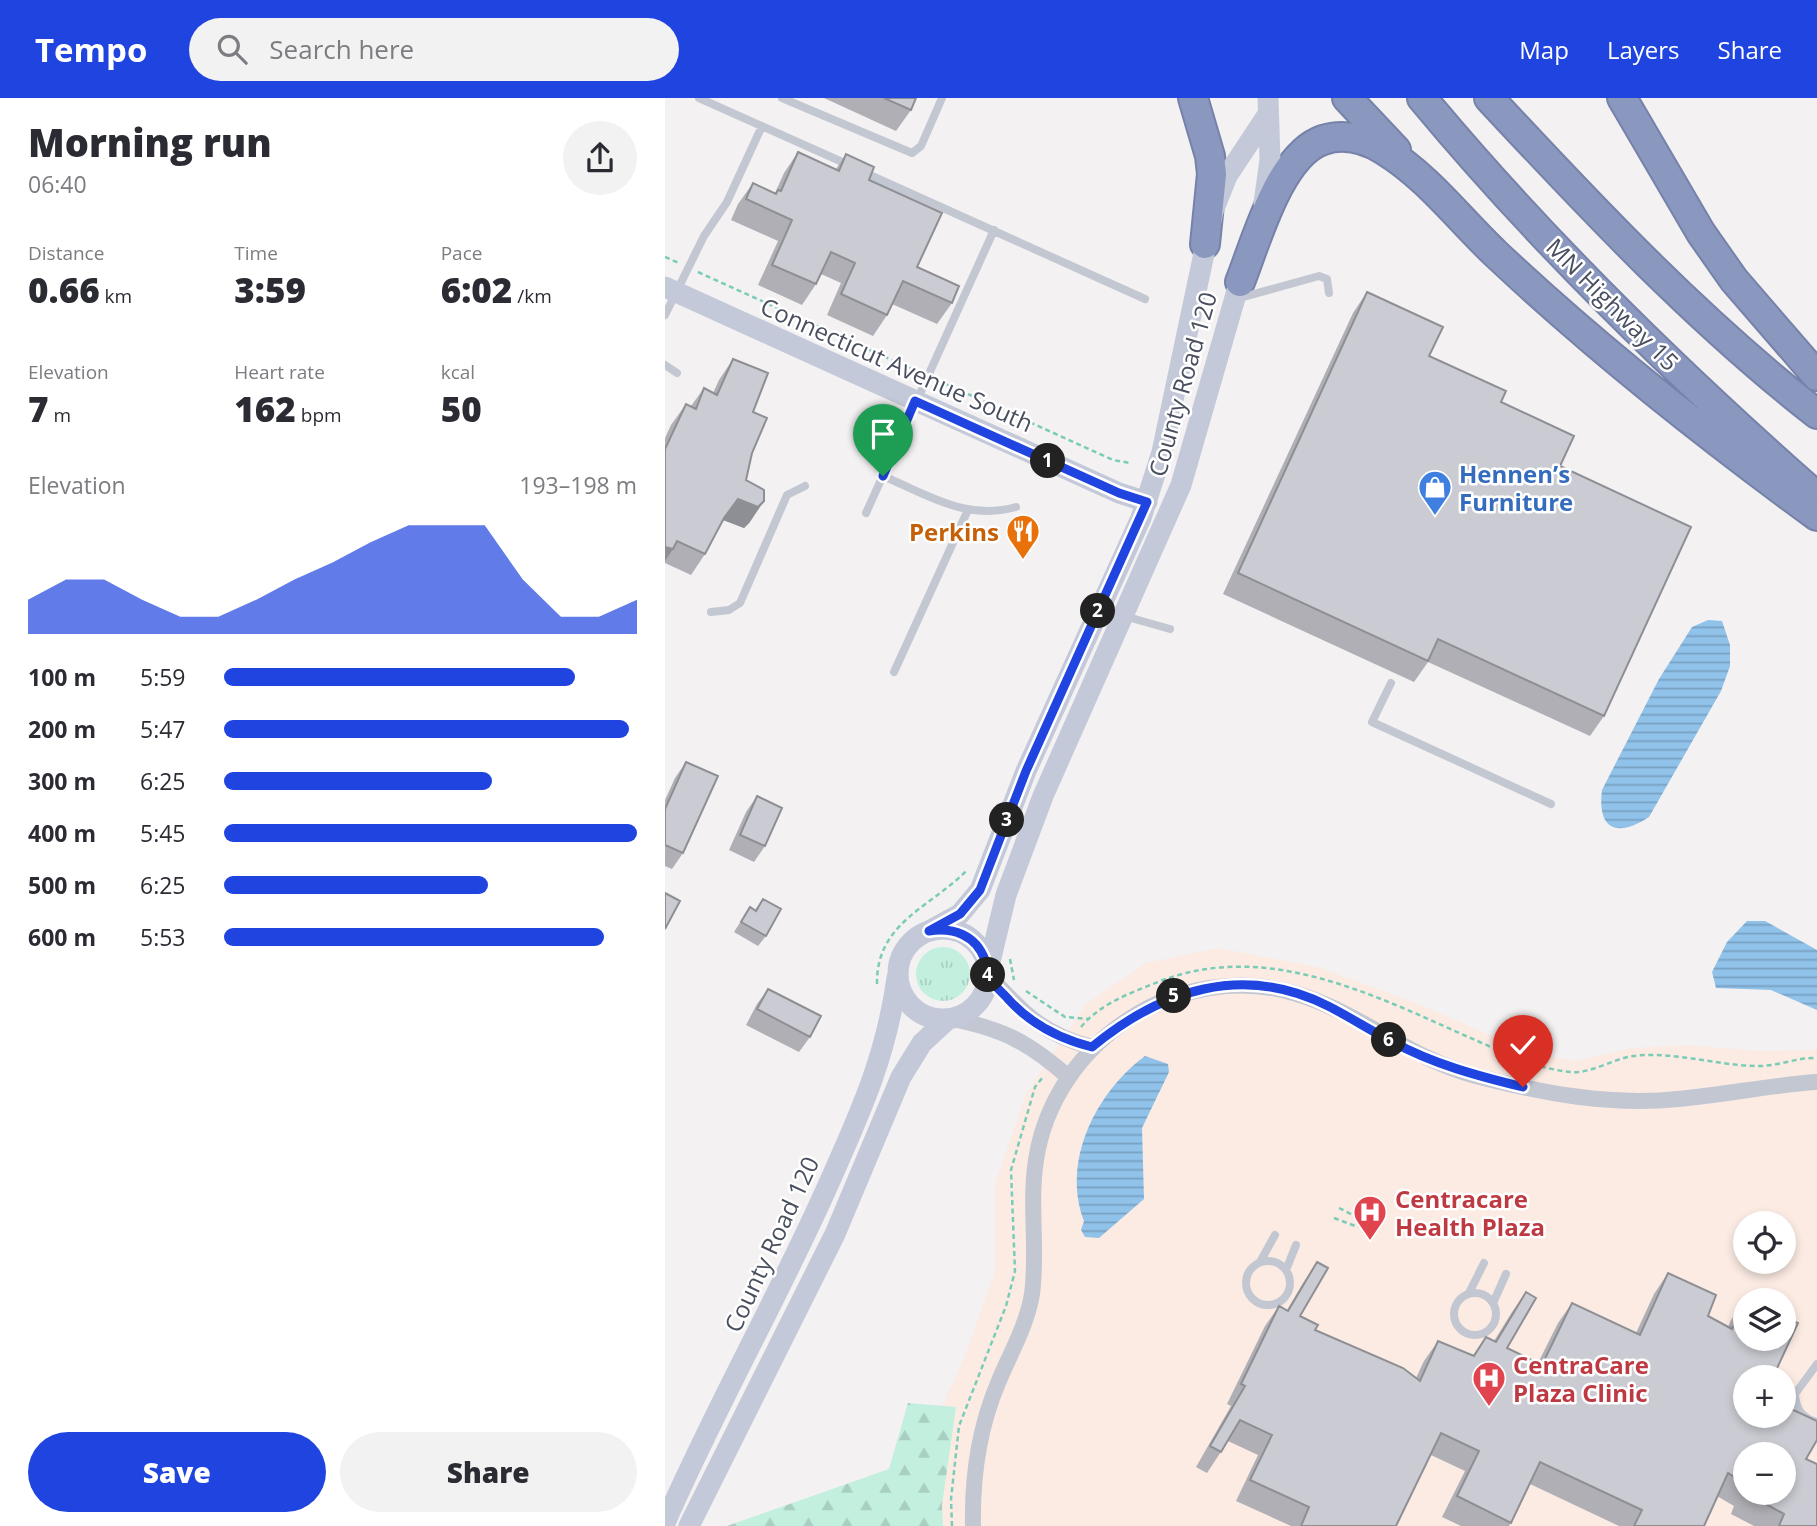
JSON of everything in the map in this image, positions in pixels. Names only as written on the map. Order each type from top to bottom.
[{"type":"highway","points":[[1193,98],[1210,156],[1212,174],[1205,243]]},
{"type":"highway","points":[[1347,98],[1496,254],[1740,460],[1817,516]]},
{"type":"highway","name":"MN Highway 15","points":[[1422,98],[1531,222],[1658,351],[1817,497]]},
{"type":"highway","name":"MN Highway 15","points":[[1489,98],[1620,239],[1781,386],[1817,414]]},
{"type":"highway","points":[[1622,98],[1701,233],[1734,280],[1817,376]]},
{"type":"highway","points":[[1237,291],[1276,193],[1291,165],[1308,148],[1336,138],[1359,139],[1386,151],[1423,180]]},
{"type":"street","name":"County Road 120","points":[[929,931],[960,914],[980,890],[1026,771],[1147,502],[1161,452],[1205,243],[1218,195],[1272,104]]},
{"type":"street","name":"County Road 120","points":[[988,973],[1016,864],[1181,485],[1265,198],[1270,160],[1272,104]]},
{"type":"street","name":"Connecticut Avenue South","points":[[670,289],[1119,493],[1147,502]]},
{"type":"street","points":[[1067,1076],[1005,1032],[950,1019],[926,1017],[915,1011],[906,1002],[897,978],[898,965],[909,944],[929,931],[941,929],[964,935],[982,952],[988,973],[1020,1010],[1055,1035],[1092,1047]]},
{"type":"street","points":[[950,1019],[963,1015],[981,998],[988,973]]},
{"type":"street","name":"County Road 120","points":[[665,1523],[808,1231],[864,1105],[882,1052],[897,978]]},
{"type":"street","points":[[973,1526],[972,1493],[985,1421],[1031,1299],[1035,1267],[1033,1195],[1036,1157],[1051,1104],[1067,1076],[1092,1047],[1116,1027],[1169,998],[1232,985],[1295,993],[1327,1005],[1393,1043],[1472,1075],[1585,1099],[1675,1100],[1817,1082]]},
{"type":"street","name":"County Road 120","points":[[689,1526],[835,1234],[901,1077],[922,1043],[950,1019]]},
{"type":"lane","points":[[699,98],[1145,299]]},
{"type":"lane","points":[[782,98],[912,153],[921,146],[942,98]]},
{"type":"lane","points":[[665,315],[670,289],[691,268],[704,236],[727,202],[762,126]]},
{"type":"lane","points":[[866,513],[994,230]]},
{"type":"lane","points":[[1237,291],[1319,276],[1327,279],[1329,293]]},
{"type":"lane","points":[[665,365],[677,373]]},
{"type":"lane","points":[[883,476],[967,512],[999,512],[1016,508]]},
{"type":"lane","points":[[711,612],[729,610],[740,603],[787,495],[805,486]]},
{"type":"lane","points":[[894,672],[967,512]]},
{"type":"lane","points":[[1123,616],[1170,629]]},
{"type":"lane","points":[[1391,683],[1373,722],[1551,804]]},
{"type":"lane","points":[[1275,1236],[1260,1262],[1246,1279],[1248,1293],[1258,1303],[1272,1305],[1285,1297],[1290,1284],[1286,1270],[1296,1245]]},
{"type":"lane","points":[[1260,1262],[1274,1262],[1286,1270]]},
{"type":"lane","points":[[1469,1293],[1483,1294],[1493,1303],[1496,1316],[1490,1328],[1478,1335],[1464,1332],[1455,1322],[1454,1308],[1469,1293],[1484,1263]]},
{"type":"lane","points":[[1493,1303],[1506,1274]]},
{"type":"lane","points":[[1817,1364],[1795,1394],[1796,1406],[1804,1417],[1817,1422]]},
{"type":"path","points":[[665,257],[1113,460],[1130,463]]},
{"type":"path","points":[[1011,949],[1010,962],[1017,985],[1065,1017],[1088,1019]]},
{"type":"path","points":[[1070,1041],[1088,1019],[1122,996],[1182,972],[1231,965],[1310,973],[1403,1007],[1516,1058],[1573,1073],[1633,1056],[1682,1056],[1760,1066],[1817,1058]]},
{"type":"path","points":[[952,1526],[951,1499],[959,1426],[1006,1306],[1015,1271],[1011,1170],[1035,1087],[1053,1064]]},
{"type":"path","points":[[1339,1208],[1357,1217]]},
{"type":"path","points":[[1334,1218],[1357,1227]]},
{"type":"shaded area","name":"Centracare Health Plaza","points":[[1219,948],[1321,968],[1416,1003],[1531,1053],[1575,1061],[1632,1048],[1688,1045],[1759,1051],[1817,1050],[1817,1526],[922,1526],[937,1418],[965,1356],[995,1272],[995,1184],[1026,1094],[1086,1004],[1146,963]]},
{"type":"green space","points":[[943,947],[962,955],[970,974],[962,993],[943,1001],[924,993],[916,974],[924,955]]},
{"type":"green space","points":[[908,1403],[956,1407],[942,1505],[943,1526],[727,1526],[889,1469]]},
{"type":"water","points":[[1708,620],[1722,621],[1730,645],[1730,666],[1721,691],[1649,817],[1627,827],[1612,826],[1606,822],[1603,814],[1602,790],[1659,679],[1692,627]]},
{"type":"water","points":[[1747,921],[1765,921],[1817,950],[1817,1010],[1771,990],[1716,988],[1712,972],[1727,942]]},
{"type":"water","points":[[1145,1056],[1168,1064],[1169,1072],[1142,1128],[1144,1199],[1099,1238],[1085,1237],[1081,1230],[1084,1221],[1078,1198],[1077,1175],[1087,1130],[1112,1089],[1127,1071]]},
{"type":"building","points":[[884,98],[916,98],[911,110]]},
{"type":"building","points":[[798,152],[839,171],[846,154],[874,167],[869,180],[942,213],[917,267],[959,286],[952,303],[903,281],[887,315],[841,294],[855,263],[831,252],[816,284],[772,265],[792,220],[746,199],[753,183],[776,194],[778,190],[781,191]]},
{"type":"building","name":"Hennen’s Furniture","points":[[1367,292],[1443,327],[1429,356],[1506,391],[1501,402],[1574,436],[1560,466],[1691,527],[1604,716],[1438,639],[1428,661],[1238,573]]},
{"type":"building","points":[[733,359],[768,373],[753,412],[767,418],[752,453],[746,480],[764,490],[764,501],[758,507],[738,499],[724,518],[705,554],[677,541],[673,549],[665,547],[665,449],[686,404],[696,409],[704,388],[717,395]]},
{"type":"building","points":[[686,762],[718,776],[683,853],[665,845],[665,809]]},
{"type":"building","points":[[757,796],[782,808],[765,846],[740,835]]},
{"type":"building","points":[[665,893],[680,901],[665,929]]},
{"type":"building","points":[[763,899],[781,909],[766,936],[741,922],[750,907],[756,911]]},
{"type":"building","points":[[768,989],[821,1016],[810,1037],[757,1009]]},
{"type":"building","name":"CentraCare Plaza Clinic","points":[[1317,1262],[1328,1268],[1300,1316],[1318,1325],[1315,1330],[1403,1368],[1420,1381],[1438,1341],[1474,1356],[1486,1337],[1496,1342],[1526,1292],[1536,1298],[1507,1348],[1542,1365],[1572,1303],[1640,1335],[1668,1273],[1716,1295],[1708,1316],[1732,1329],[1733,1327],[1733,1351],[1785,1351],[1779,1365],[1733,1365],[1733,1428],[1796,1428],[1796,1411],[1817,1421],[1817,1440],[1806,1459],[1817,1464],[1817,1526],[1779,1526],[1784,1514],[1768,1505],[1796,1505],[1796,1442],[1733,1442],[1733,1476],[1728,1473],[1704,1526],[1634,1526],[1642,1510],[1540,1462],[1511,1523],[1457,1496],[1479,1451],[1441,1433],[1396,1526],[1301,1526],[1309,1507],[1250,1480],[1272,1435],[1240,1420],[1221,1452],[1210,1446],[1245,1386],[1241,1384],[1279,1306],[1288,1311]]},
{"type":"place","name":"Hennen’s Furniture","points":[[1435,517]]},
{"type":"place","name":"Perkins","points":[[1023,561]]},
{"type":"place","name":"Centracare Health Plaza","points":[[1370,1242]]},
{"type":"place","name":"CentraCare Plaza Clinic","points":[[1489,1408]]},
{"type":"route","points":[[883,476],[915,401],[1119,493],[1147,502],[1026,771],[980,890],[960,914],[929,931],[953,930],[974,942],[982,952],[988,975],[1020,1010],[1055,1035],[1092,1047],[1116,1027],[1169,998],[1202,988],[1232,985],[1265,987],[1295,993],[1327,1005],[1393,1043],[1472,1075],[1523,1087]]}]
